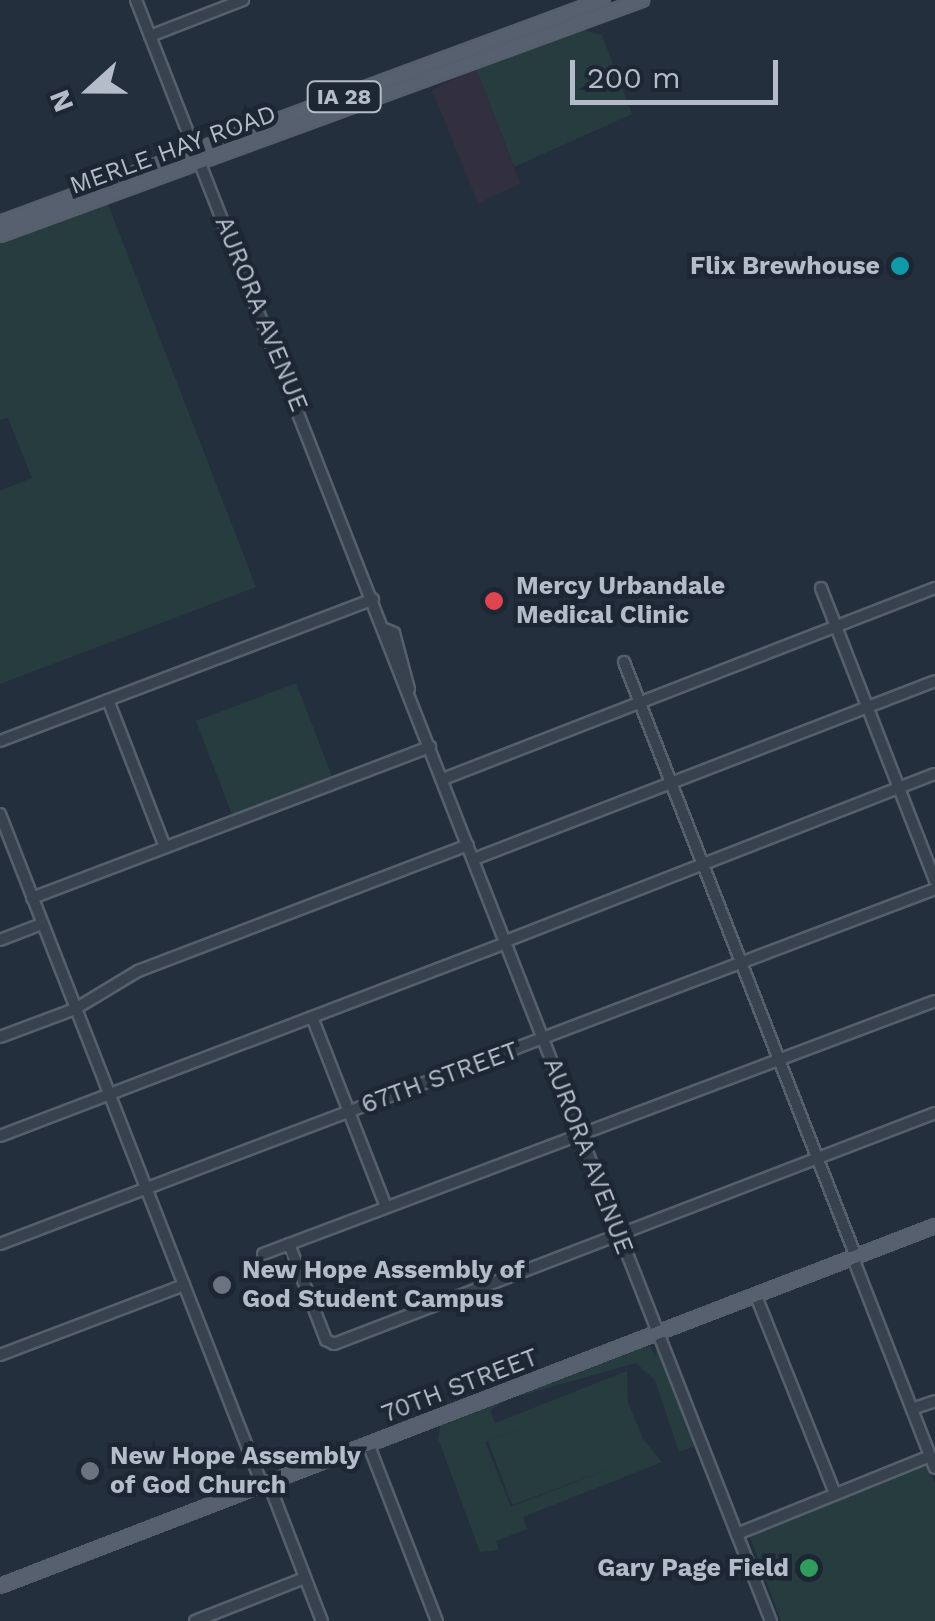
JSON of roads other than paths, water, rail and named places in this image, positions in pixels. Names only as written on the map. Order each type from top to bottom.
[{"type":"main road","name":"MERLE HAY ROAD","points":[[0,235],[597,5],[642,0]]},
{"type":"main road","name":"MERLE HAY ROAD","points":[[0,223],[200,158]]},
{"type":"main road","name":"70TH STREET","points":[[0,1586],[935,1226]]},
{"type":"street","name":"AURORA AVENUE","points":[[136,0],[385,629],[394,633],[430,747],[772,1621]]},
{"type":"street","points":[[150,36],[243,0]]},
{"type":"street","points":[[821,588],[935,881]]},
{"type":"street","points":[[443,779],[935,588]]},
{"type":"street","points":[[0,740],[373,598]]},
{"type":"street","points":[[624,662],[933,1462],[835,1494],[737,1534]]},
{"type":"street","points":[[474,859],[935,681]]},
{"type":"street","points":[[108,700],[165,848]]},
{"type":"street","points":[[32,898],[430,747]]},
{"type":"street","points":[[0,1136],[935,774]]},
{"type":"street","points":[[0,814],[5,842],[32,898],[322,1621]]},
{"type":"street","points":[[0,1037],[75,1009],[138,971],[468,845]]},
{"type":"street","name":"67TH STREET","points":[[0,1244],[935,889]]},
{"type":"street","points":[[0,940],[42,924]]},
{"type":"street","points":[[263,1254],[935,1001]]},
{"type":"street","points":[[312,1017],[386,1207]]},
{"type":"street","points":[[288,1244],[326,1340],[336,1343],[935,1113]]},
{"type":"street","points":[[0,1355],[184,1284]]},
{"type":"street","points":[[756,1296],[835,1494]]},
{"type":"street","points":[[912,1409],[935,1400]]},
{"type":"street","points":[[370,1446],[437,1621]]},
{"type":"street","points":[[194,1621],[305,1578]]},
{"type":"place","name":"Flix Brewhouse","points":[[900,266]]},
{"type":"place","name":"Mercy Urbandale Medical Clinic","points":[[494,601]]},
{"type":"place","name":"New Hope Assembly of God Student Campus","points":[[222,1285]]},
{"type":"place","name":"New Hope Assembly of God Church","points":[[90,1471]]},
{"type":"place","name":"Gary Page Field","points":[[809,1568]]}]
